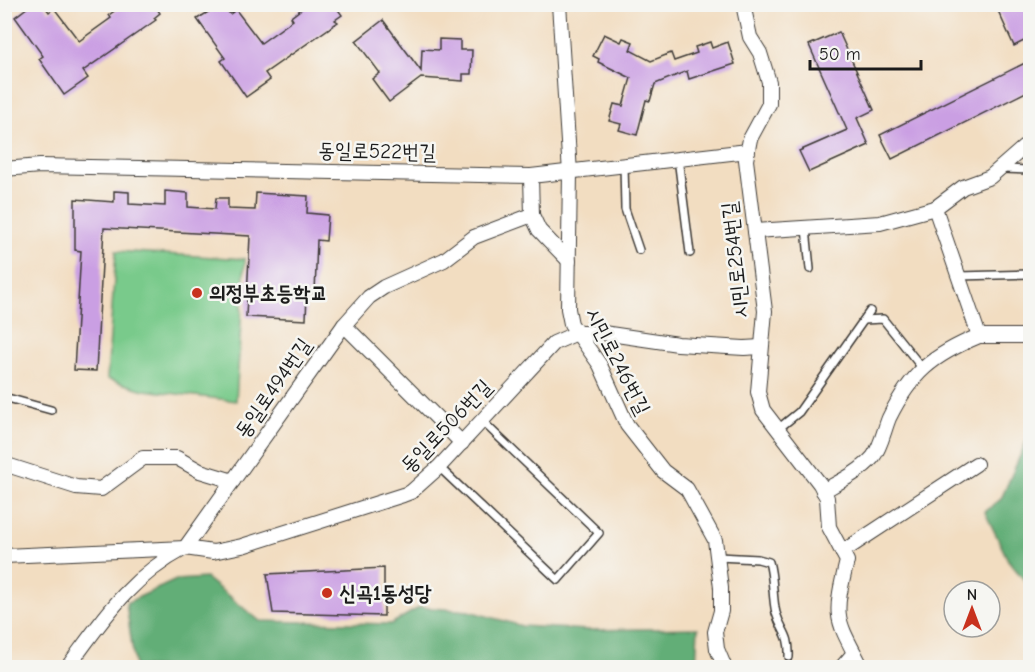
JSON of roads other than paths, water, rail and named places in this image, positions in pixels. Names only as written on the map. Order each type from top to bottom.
[{"type":"street","name":"시민로246번길","points":[[559,4],[570,173],[568,309],[571,324],[600,365],[627,425],[639,444],[663,471],[687,489],[715,540],[721,611],[715,632],[717,649],[725,668]]},
{"type":"street","name":"시민로254번길","points":[[743,4],[750,37],[760,53],[769,82],[769,104],[750,139],[746,160],[765,311],[758,392],[763,410],[827,498],[829,527],[847,561],[837,608],[840,627],[862,668]]},
{"type":"street","points":[[755,231],[880,223],[935,208],[963,187],[990,177],[1030,142]]},
{"type":"street","name":"동일로522번길","points":[[4,169],[40,166],[531,176],[748,151]]},
{"type":"street","points":[[531,176],[532,215],[538,230],[569,261]]},
{"type":"street","points":[[935,208],[979,336]]},
{"type":"street","name":"동일로494번길","points":[[67,668],[123,594],[157,563],[185,548],[344,325],[369,297],[384,287],[444,260],[474,237],[532,215]]},
{"type":"street","points":[[344,325],[462,443]]},
{"type":"street","name":"동일로506번길","points":[[4,556],[185,548],[213,552],[255,543],[411,492],[439,467],[554,343],[578,333],[603,333],[711,346],[761,347]]},
{"type":"street","points":[[823,491],[858,471],[874,455],[902,393],[923,369],[945,352],[979,336],[1030,336]]},
{"type":"street","points":[[4,464],[76,488],[101,489],[143,459],[177,458],[200,471],[233,481]]},
{"type":"street","points":[[842,552],[976,464]]},
{"type":"street","points":[[841,668],[854,653]]},
{"type":"lane","points":[[678,158],[690,253]]},
{"type":"lane","points":[[624,164],[625,209],[639,250]]},
{"type":"lane","points":[[1000,169],[1030,170]]},
{"type":"lane","points":[[806,228],[810,269]]},
{"type":"lane","points":[[959,276],[1030,274]]},
{"type":"lane","points":[[778,429],[799,412],[870,311]]},
{"type":"lane","points":[[864,320],[883,319],[923,369]]},
{"type":"lane","points":[[4,397],[51,410]]},
{"type":"lane","points":[[439,467],[558,580],[599,532],[481,420]]},
{"type":"lane","points":[[718,557],[758,559],[769,562],[774,579],[776,611],[787,633],[789,657]]},
{"type":"place","name":"의정부초등학교","points":[[197,293]]},
{"type":"place","name":"신곡1동성당","points":[[327,593]]}]
